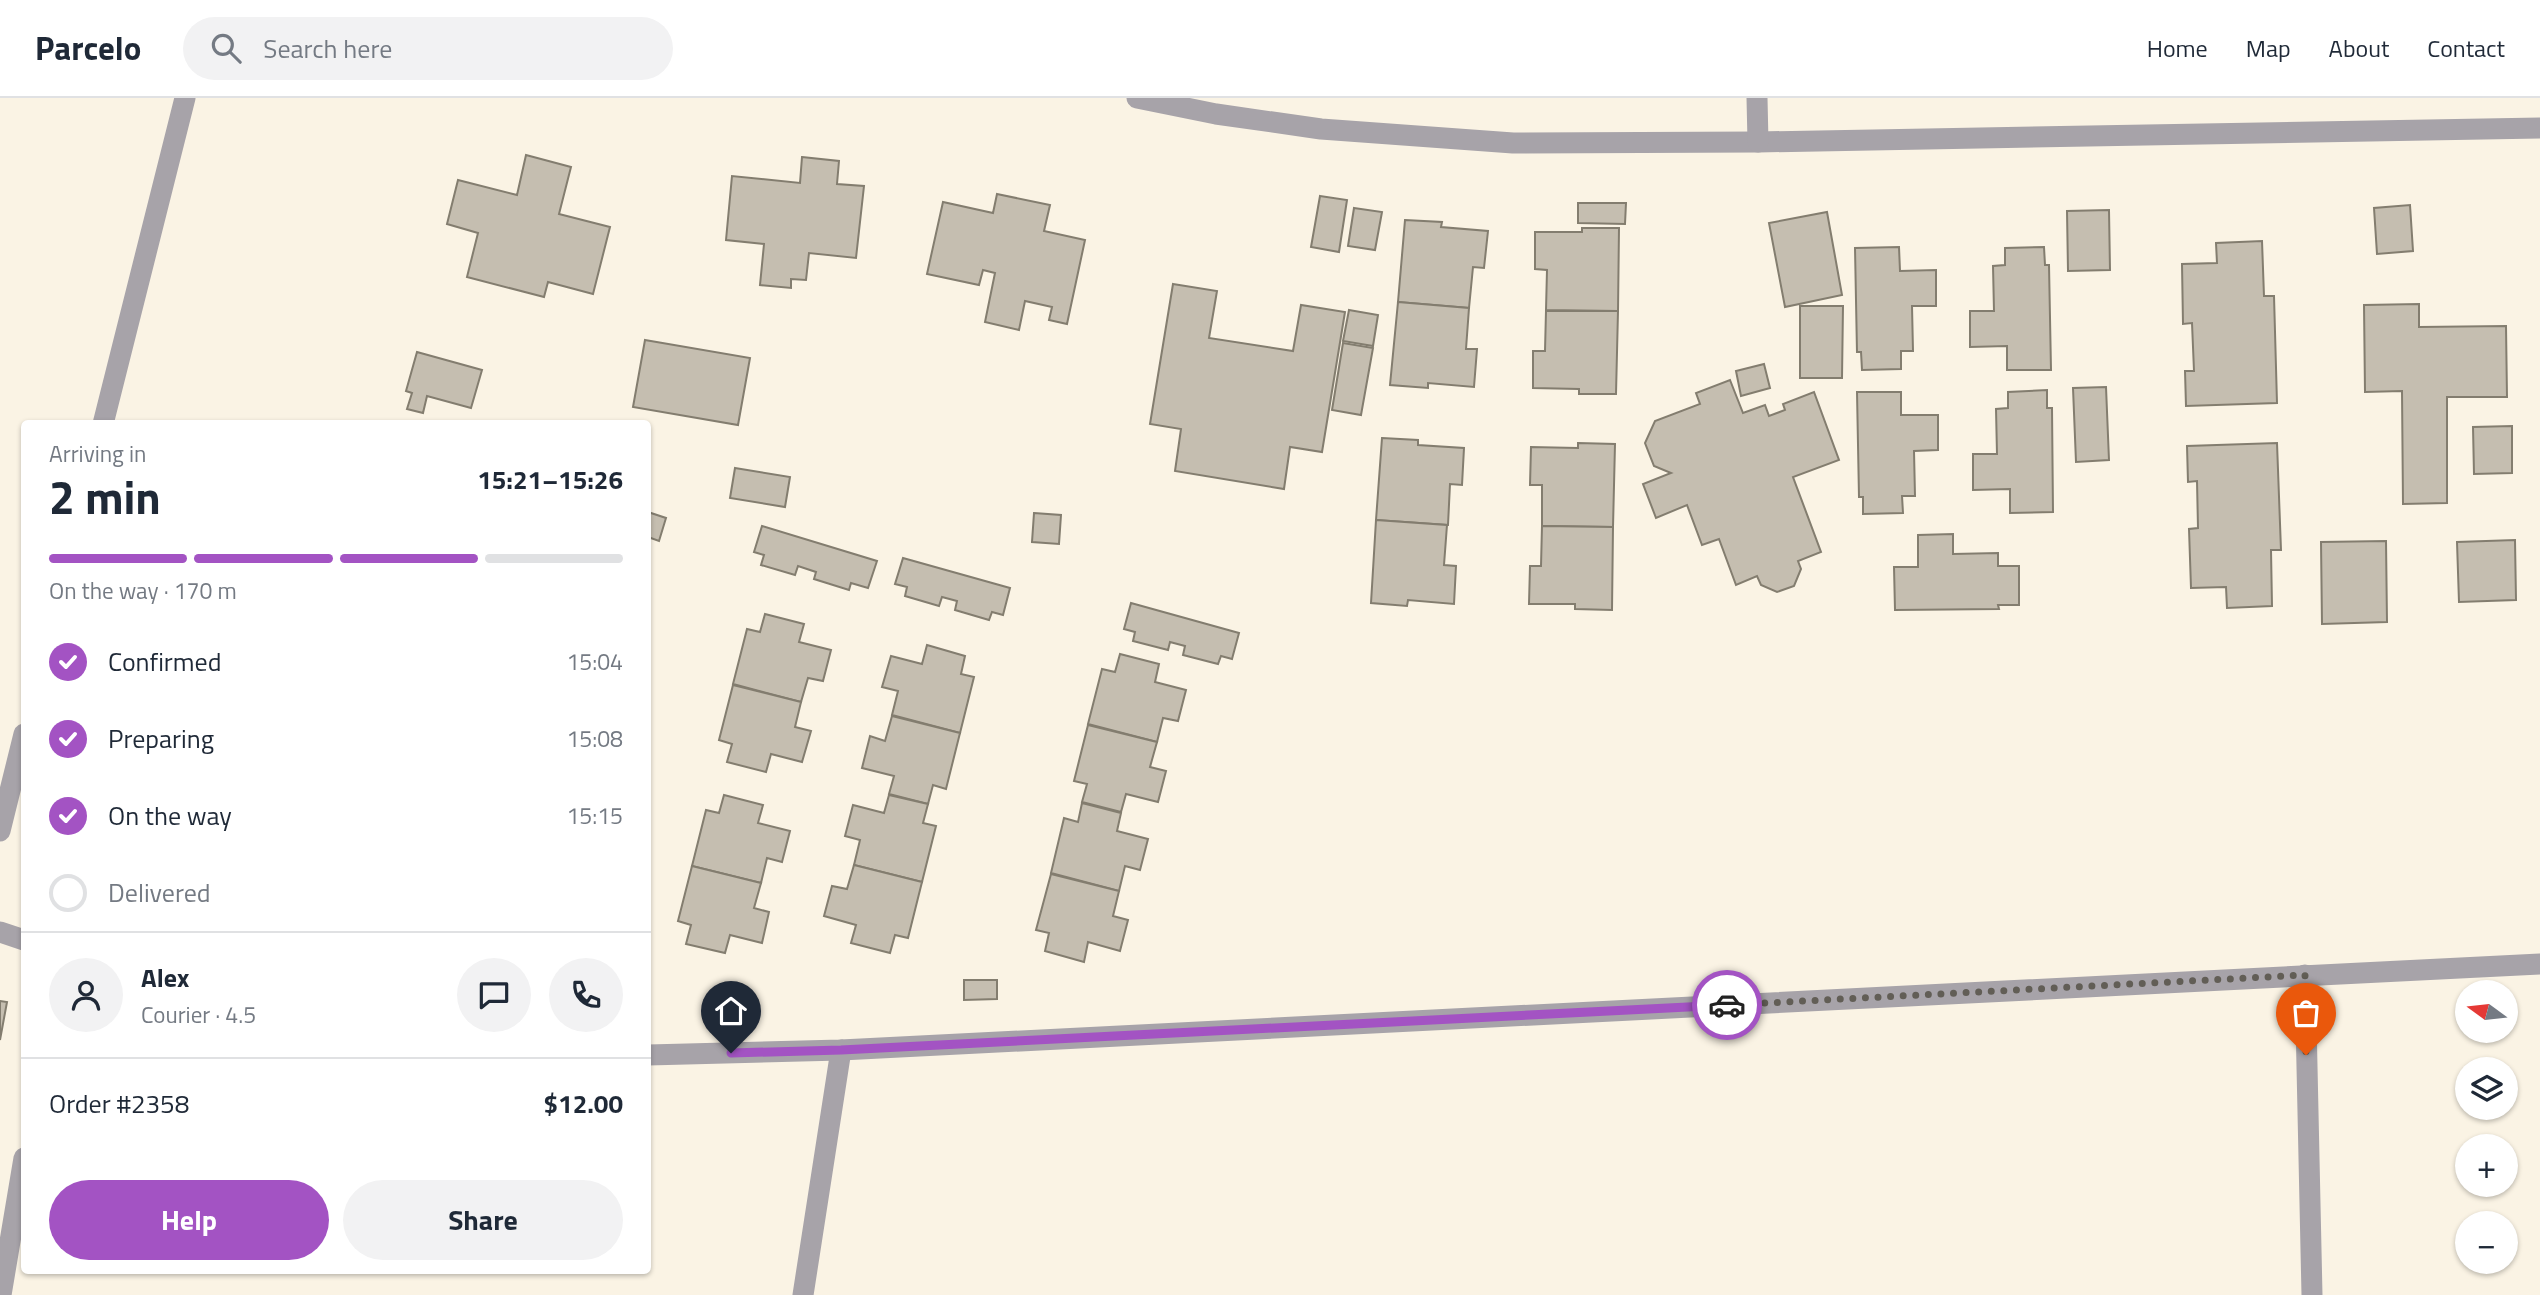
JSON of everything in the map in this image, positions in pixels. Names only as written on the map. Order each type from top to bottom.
[{"type":"street","points":[[104,420],[185,98]]},
{"type":"street","points":[[1137,98],[1216,114],[1321,129],[1513,144],[2540,128]]},
{"type":"street","points":[[1757,98],[1758,142]]},
{"type":"street","points":[[0,831],[21,746]]},
{"type":"street","points":[[0,932],[21,939]]},
{"type":"street","points":[[651,1055],[841,1050],[2540,964]]},
{"type":"street","points":[[2305,975],[2312,1295]]},
{"type":"street","points":[[803,1295],[841,1050]]},
{"type":"street","points":[[1,1295],[21,1176]]},
{"type":"building","points":[[526,155],[571,167],[559,214],[610,227],[593,294],[548,282],[544,297],[467,277],[478,233],[447,224],[458,180],[517,195]]},
{"type":"building","points":[[802,157],[839,161],[837,184],[864,186],[856,258],[809,253],[806,280],[791,279],[791,288],[760,285],[764,244],[726,240],[732,176],[800,183]]},
{"type":"building","points":[[997,194],[1050,205],[1044,231],[1085,240],[1067,324],[1049,320],[1052,307],[1025,301],[1019,330],[985,322],[995,273],[983,270],[979,285],[927,274],[943,202],[993,213]]},
{"type":"building","points":[[1320,196],[1347,200],[1339,252],[1311,247]]},
{"type":"building","points":[[1578,203],[1626,203],[1625,224],[1578,223]]},
{"type":"building","points":[[2410,205],[2413,251],[2377,254],[2374,208]]},
{"type":"building","points":[[1354,208],[1382,212],[1375,250],[1348,246]]},
{"type":"building","points":[[2109,210],[2110,270],[2068,271],[2067,211]]},
{"type":"building","points":[[1827,212],[1842,295],[1785,307],[1769,223]]},
{"type":"building","points":[[1405,220],[1442,222],[1441,227],[1488,231],[1484,268],[1473,267],[1469,308],[1398,302]]},
{"type":"building","points":[[1582,228],[1619,228],[1618,311],[1546,310],[1547,270],[1535,269],[1535,232],[1582,232]]},
{"type":"building","points":[[2262,241],[2264,296],[2274,296],[2277,403],[2186,406],[2185,371],[2194,371],[2192,323],[2183,324],[2182,264],[2217,263],[2216,243]]},
{"type":"building","points":[[1899,247],[1900,271],[1936,270],[1936,306],[1912,306],[1913,351],[1901,351],[1901,369],[1862,370],[1861,352],[1857,352],[1855,248]]},
{"type":"building","points":[[2044,247],[2045,265],[2049,265],[2051,370],[2007,370],[2007,346],[1970,347],[1970,311],[1994,311],[1993,266],[2005,265],[2005,248]]},
{"type":"building","points":[[1173,284],[1217,291],[1209,338],[1293,351],[1301,305],[1345,312],[1322,452],[1290,447],[1284,489],[1175,471],[1181,429],[1150,424]]},
{"type":"building","points":[[1398,302],[1469,308],[1466,349],[1477,349],[1474,387],[1428,383],[1428,388],[1390,385]]},
{"type":"building","points":[[2419,304],[2419,327],[2506,326],[2507,397],[2447,397],[2447,503],[2403,504],[2402,391],[2365,392],[2364,305]]},
{"type":"building","points":[[1800,306],[1843,306],[1842,378],[1800,378]]},
{"type":"building","points":[[1349,310],[1378,315],[1373,346],[1343,341]]},
{"type":"building","points":[[1546,311],[1618,311],[1616,394],[1579,394],[1579,389],[1533,388],[1533,351],[1545,351]]},
{"type":"building","points":[[645,340],[750,358],[738,425],[633,407]]},
{"type":"building","points":[[1343,343],[1373,348],[1361,415],[1332,410]]},
{"type":"building","points":[[417,352],[482,370],[471,408],[427,396],[423,413],[407,409],[412,393],[406,391]]},
{"type":"building","points":[[1764,364],[1770,388],[1741,396],[1736,371]]},
{"type":"building","points":[[1730,380],[1743,413],[1765,405],[1769,416],[1785,410],[1783,404],[1814,392],[1839,460],[1793,477],[1821,552],[1798,561],[1801,569],[1794,586],[1777,592],[1761,585],[1757,576],[1736,585],[1719,539],[1702,545],[1687,505],[1656,518],[1643,484],[1671,473],[1654,466],[1645,443],[1655,421],[1700,404],[1696,393]]},
{"type":"building","points":[[2106,387],[2109,460],[2076,462],[2073,388]]},
{"type":"building","points":[[2047,390],[2047,408],[2052,408],[2053,512],[2010,513],[2010,489],[1973,490],[1973,454],[1997,454],[1996,409],[2008,408],[2008,392]]},
{"type":"building","points":[[1857,392],[1901,392],[1901,415],[1938,415],[1938,450],[1914,451],[1915,496],[1902,496],[1903,513],[1863,514],[1863,497],[1859,497]]},
{"type":"building","points":[[2512,426],[2512,473],[2474,474],[2473,427]]},
{"type":"building","points":[[1382,438],[1418,440],[1418,445],[1464,448],[1462,485],[1450,484],[1448,525],[1376,520]]},
{"type":"building","points":[[1578,443],[1615,444],[1613,527],[1542,526],[1542,485],[1530,485],[1531,447],[1578,448]]},
{"type":"building","points":[[2277,443],[2281,550],[2271,550],[2272,606],[2227,608],[2226,587],[2191,588],[2189,529],[2198,528],[2197,481],[2188,482],[2187,446]]},
{"type":"building","points":[[735,468],[790,477],[785,507],[730,498]]},
{"type":"building","points":[[651,513],[666,518],[659,541],[651,538]]},
{"type":"building","points":[[1034,513],[1061,515],[1059,544],[1032,542]]},
{"type":"building","points":[[1376,520],[1447,525],[1444,565],[1456,566],[1454,604],[1408,600],[1407,606],[1371,603]]},
{"type":"building","points":[[762,526],[877,561],[868,588],[851,583],[849,590],[814,579],[816,572],[798,566],[795,575],[761,565],[764,555],[754,552]]},
{"type":"building","points":[[1542,526],[1613,527],[1612,610],[1575,609],[1575,604],[1529,604],[1530,566],[1541,566]]},
{"type":"building","points":[[1953,534],[1953,554],[1998,553],[1998,566],[2019,566],[2019,605],[1998,605],[1999,609],[1895,610],[1894,567],[1918,567],[1918,535]]},
{"type":"building","points":[[2515,540],[2516,600],[2459,602],[2457,542]]},
{"type":"building","points":[[2386,541],[2387,622],[2322,624],[2321,542]]},
{"type":"building","points":[[903,558],[1010,588],[1003,615],[992,612],[989,620],[955,610],[957,601],[942,597],[939,606],[905,596],[907,587],[895,584]]},
{"type":"building","points":[[1131,603],[1239,633],[1232,659],[1221,656],[1218,664],[1183,655],[1185,646],[1170,642],[1168,650],[1133,641],[1135,632],[1124,629]]},
{"type":"building","points":[[765,614],[804,624],[799,642],[831,650],[823,681],[808,678],[801,702],[733,684],[747,629],[760,632]]},
{"type":"building","points":[[927,645],[965,656],[961,674],[974,677],[960,733],[892,715],[898,691],[882,687],[891,656],[922,664]]},
{"type":"building","points":[[1120,654],[1159,664],[1155,682],[1186,690],[1178,721],[1163,718],[1157,742],[1088,724],[1102,669],[1115,672]]},
{"type":"building","points":[[733,685],[801,702],[795,727],[811,731],[802,762],[771,754],[766,772],[727,762],[732,744],[719,740]]},
{"type":"building","points":[[892,716],[960,733],[946,789],[933,785],[928,804],[889,794],[894,776],[862,768],[870,736],[885,741]]},
{"type":"building","points":[[1088,725],[1157,742],[1150,767],[1166,771],[1158,802],[1126,794],[1121,812],[1082,802],[1087,784],[1074,781]]},
{"type":"building","points":[[724,795],[763,805],[758,823],[790,831],[782,862],[767,858],[761,883],[692,866],[706,810],[719,813]]},
{"type":"building","points":[[889,795],[928,804],[923,823],[936,826],[922,882],[854,865],[860,840],[845,836],[853,805],[884,813]]},
{"type":"building","points":[[1082,803],[1121,813],[1117,831],[1148,839],[1140,870],[1125,866],[1119,891],[1051,873],[1064,818],[1078,822]]},
{"type":"building","points":[[854,865],[922,882],[908,938],[895,935],[890,953],[851,943],[856,925],[824,916],[832,886],[847,889]]},
{"type":"building","points":[[692,866],[761,883],[754,908],[769,912],[762,943],[730,935],[725,953],[686,944],[691,925],[678,921]]},
{"type":"building","points":[[1051,874],[1119,891],[1113,916],[1128,920],[1120,951],[1088,942],[1084,962],[1045,951],[1049,933],[1036,930]]},
{"type":"building","points":[[964,980],[997,980],[997,999],[964,1000]]},
{"type":"building","points":[[0,1001],[7,1002],[0,1040]]},
{"type":"way so far","points":[[1727,1005],[2305,975],[2306,1055]]},
{"type":"route","points":[[731,1053],[841,1050],[1727,1005]]}]
